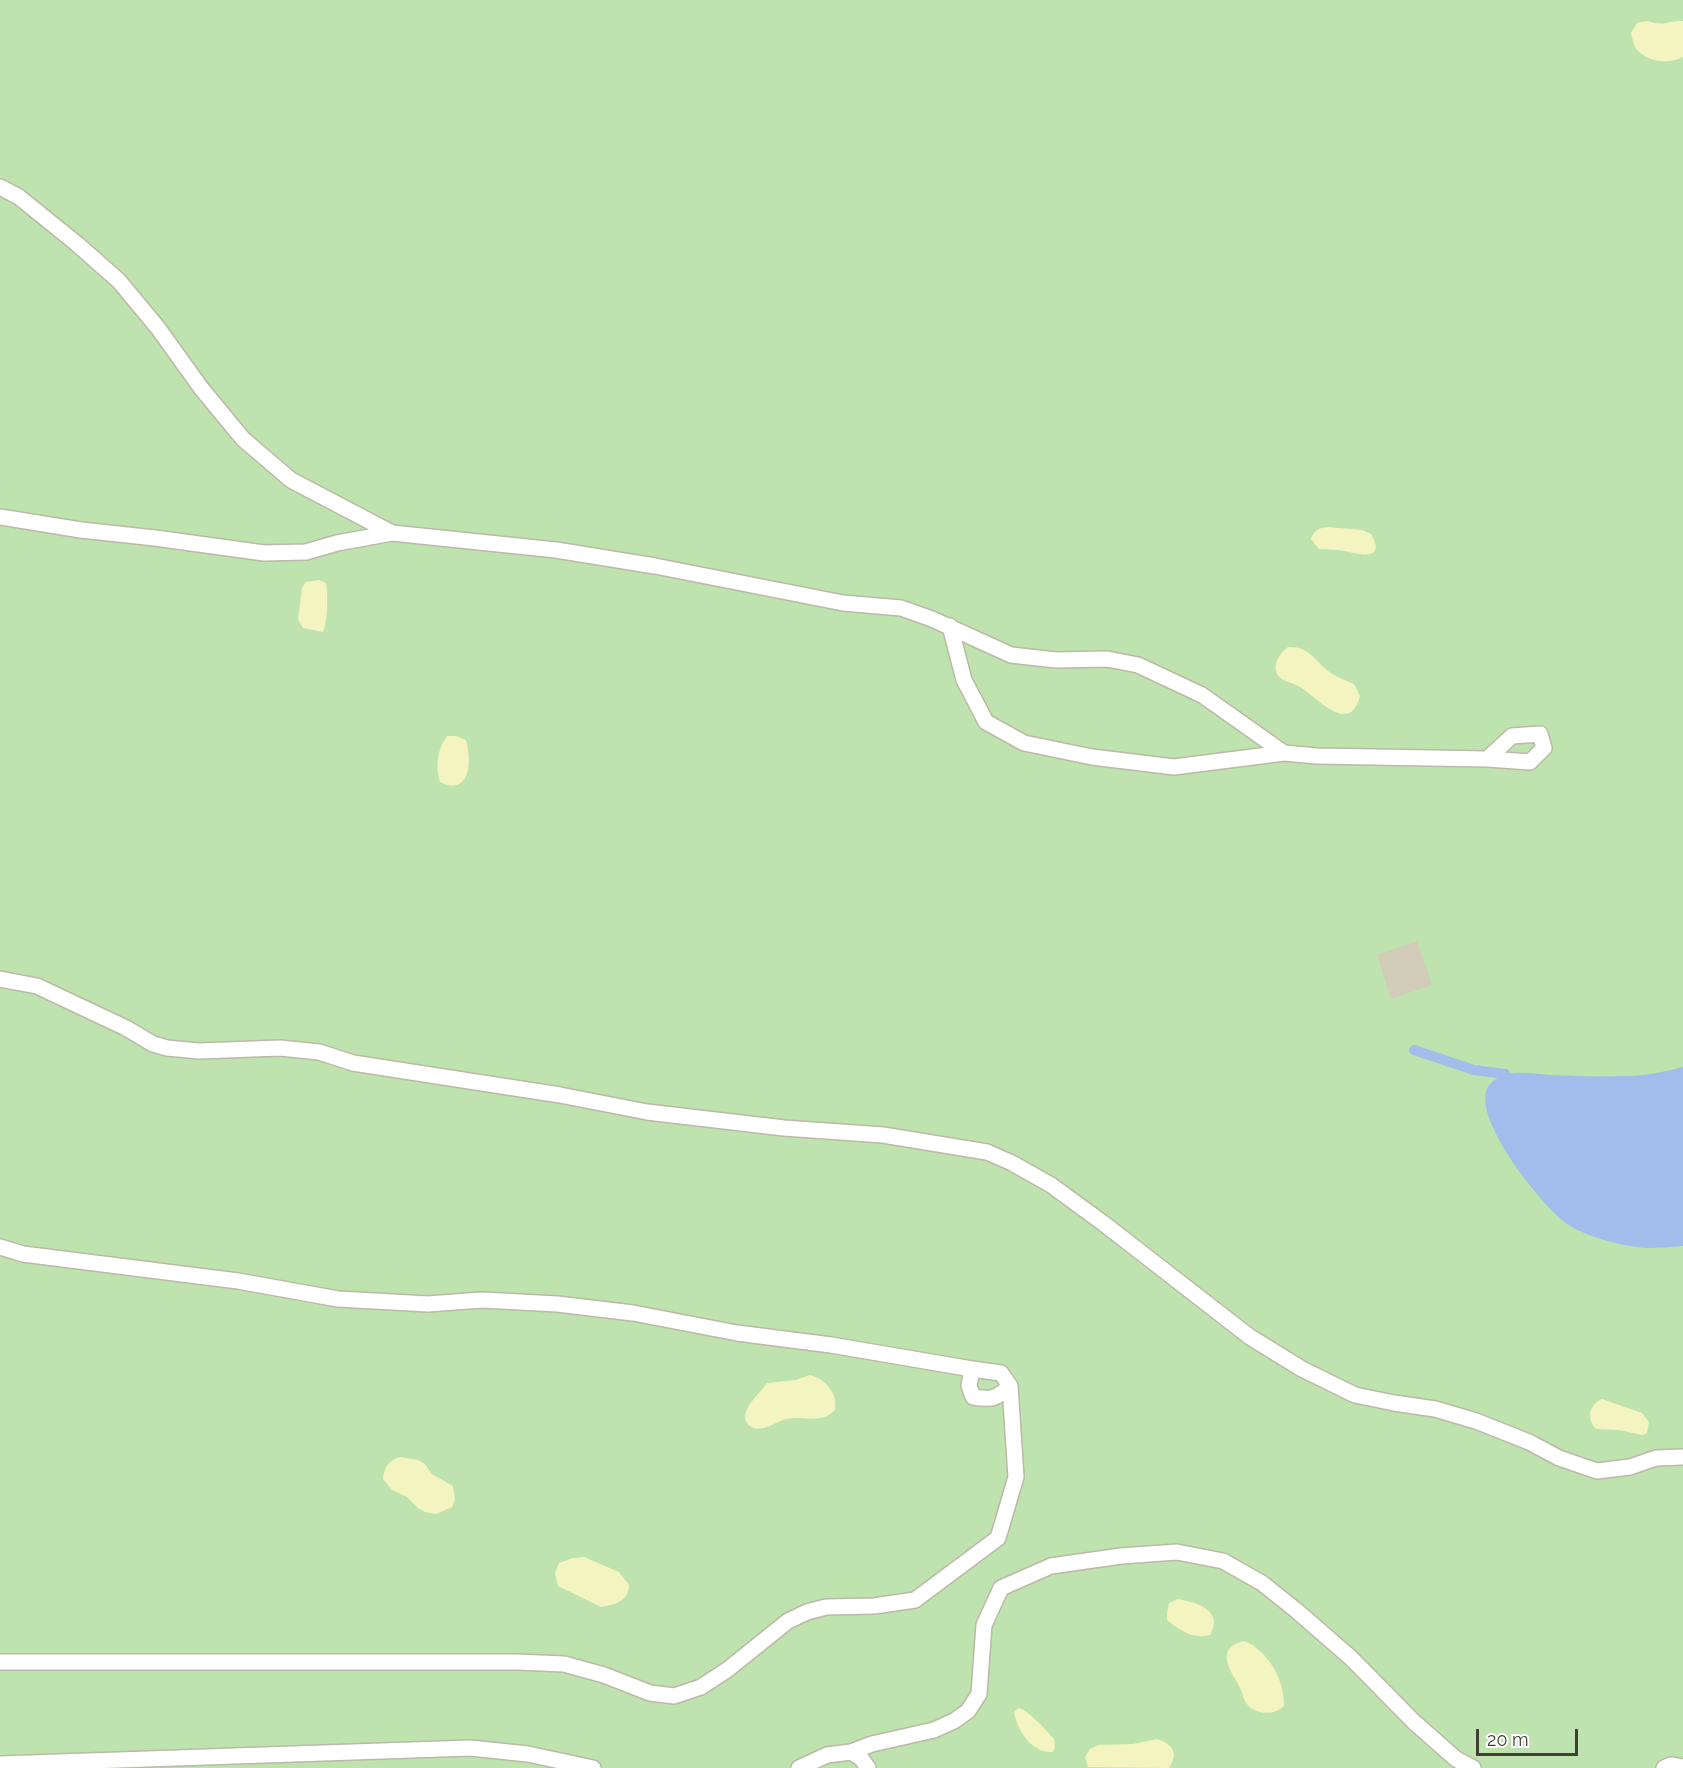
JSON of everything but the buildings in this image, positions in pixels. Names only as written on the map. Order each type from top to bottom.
[{"type":"lane","points":[[0,187],[19,196],[119,281],[243,439],[291,480],[392,533]]},
{"type":"lane","points":[[0,517],[81,530],[264,553],[306,552],[337,543],[392,533],[556,550],[655,566],[843,603],[901,608],[950,626],[1011,655],[1056,660],[1107,659],[1138,665],[1202,695],[1284,753]]},
{"type":"lane","points":[[950,626],[964,680],[986,722],[1024,742],[1092,757],[1174,767],[1284,753],[1317,756],[1487,759]]},
{"type":"lane","points":[[0,979],[37,987],[126,1028],[153,1044],[167,1048],[199,1051],[279,1048],[319,1052],[352,1064],[560,1095],[647,1112],[784,1128],[883,1135],[987,1152],[1012,1163],[1059,1191],[1250,1337],[1302,1369],[1355,1395],[1436,1408],[1529,1442],[1559,1458],[1597,1470],[1630,1467],[1656,1458],[1683,1456]]},
{"type":"lane","points":[[0,1247],[23,1254],[238,1281],[338,1299],[428,1304],[482,1300],[557,1304],[633,1313],[737,1333],[831,1345],[1001,1373],[1010,1386],[1016,1477],[998,1538],[915,1600],[874,1606],[826,1607],[807,1612],[788,1621],[727,1670],[701,1687],[674,1696],[650,1693],[604,1675],[564,1664],[517,1662],[0,1662]]},
{"type":"lane","points":[[972,1369],[969,1386],[973,1397],[988,1400],[998,1396],[1010,1386]]},
{"type":"lane","points":[[799,1768],[827,1755],[851,1752],[872,1744],[934,1730],[954,1721],[968,1711],[979,1694],[984,1625],[1001,1588],[1051,1566],[1121,1556],[1177,1552],[1223,1561],[1262,1583],[1351,1658],[1414,1722],[1456,1759],[1473,1768]]},
{"type":"lane","points":[[0,1764],[470,1749],[528,1754],[593,1768]]},
{"type":"lane","points":[[851,1752],[861,1758],[868,1768]]},
{"type":"lane","points":[[1664,1768],[1671,1765],[1683,1767]]},
{"type":"shaded area","points":[[0,0],[1683,0],[1683,1768],[0,1768]]},
{"type":"sand","points":[[1648,21],[1663,23],[1683,21],[1683,57],[1671,61],[1657,61],[1639,52],[1634,45],[1631,33],[1637,23]]},
{"type":"sand","points":[[1328,527],[1362,530],[1371,534],[1376,549],[1369,554],[1363,554],[1319,549],[1311,539],[1312,536],[1317,530]]},
{"type":"sand","points":[[319,580],[326,583],[327,588],[327,615],[323,632],[303,628],[298,619],[302,588],[306,582]]},
{"type":"sand","points":[[1288,647],[1306,651],[1331,673],[1354,684],[1360,696],[1355,708],[1348,713],[1340,714],[1277,675],[1277,660]]},
{"type":"sand","points":[[447,736],[456,736],[466,740],[468,748],[467,774],[458,785],[440,782],[438,776],[439,753]]},
{"type":"sand","points":[[810,1375],[821,1380],[833,1393],[835,1410],[829,1415],[818,1418],[786,1419],[761,1429],[750,1426],[746,1421],[745,1416],[750,1404],[767,1383],[796,1380]]},
{"type":"sand","points":[[1602,1399],[1642,1413],[1649,1422],[1647,1433],[1642,1435],[1619,1430],[1596,1429],[1591,1421],[1590,1412],[1594,1405]]},
{"type":"sand","points":[[400,1457],[418,1460],[425,1464],[432,1474],[453,1486],[455,1500],[452,1507],[436,1514],[425,1512],[407,1497],[392,1490],[383,1479],[390,1462]]},
{"type":"sand","points":[[584,1557],[619,1572],[629,1585],[624,1598],[601,1607],[558,1586],[555,1573],[559,1563]]},
{"type":"sand","points":[[1178,1599],[1207,1609],[1214,1619],[1210,1635],[1193,1635],[1167,1620],[1169,1603]]},
{"type":"sand","points":[[1244,1641],[1261,1651],[1278,1677],[1284,1696],[1284,1706],[1280,1709],[1270,1713],[1259,1712],[1245,1701],[1227,1660],[1228,1651],[1237,1643]]},
{"type":"sand","points":[[1019,1708],[1032,1717],[1054,1739],[1053,1752],[1038,1749],[1027,1740],[1018,1726],[1014,1712]]},
{"type":"sand","points":[[1157,1739],[1173,1750],[1174,1758],[1169,1768],[1088,1767],[1085,1757],[1090,1749],[1098,1745],[1133,1744]]},
{"type":"water","points":[[1683,1067],[1683,1246],[1647,1248],[1628,1246],[1606,1241],[1569,1225],[1557,1216],[1526,1180],[1510,1158],[1488,1114],[1485,1096],[1491,1083],[1507,1074],[1632,1076]]},
{"type":"waterway","points":[[1414,1050],[1474,1070],[1505,1074]]}]
